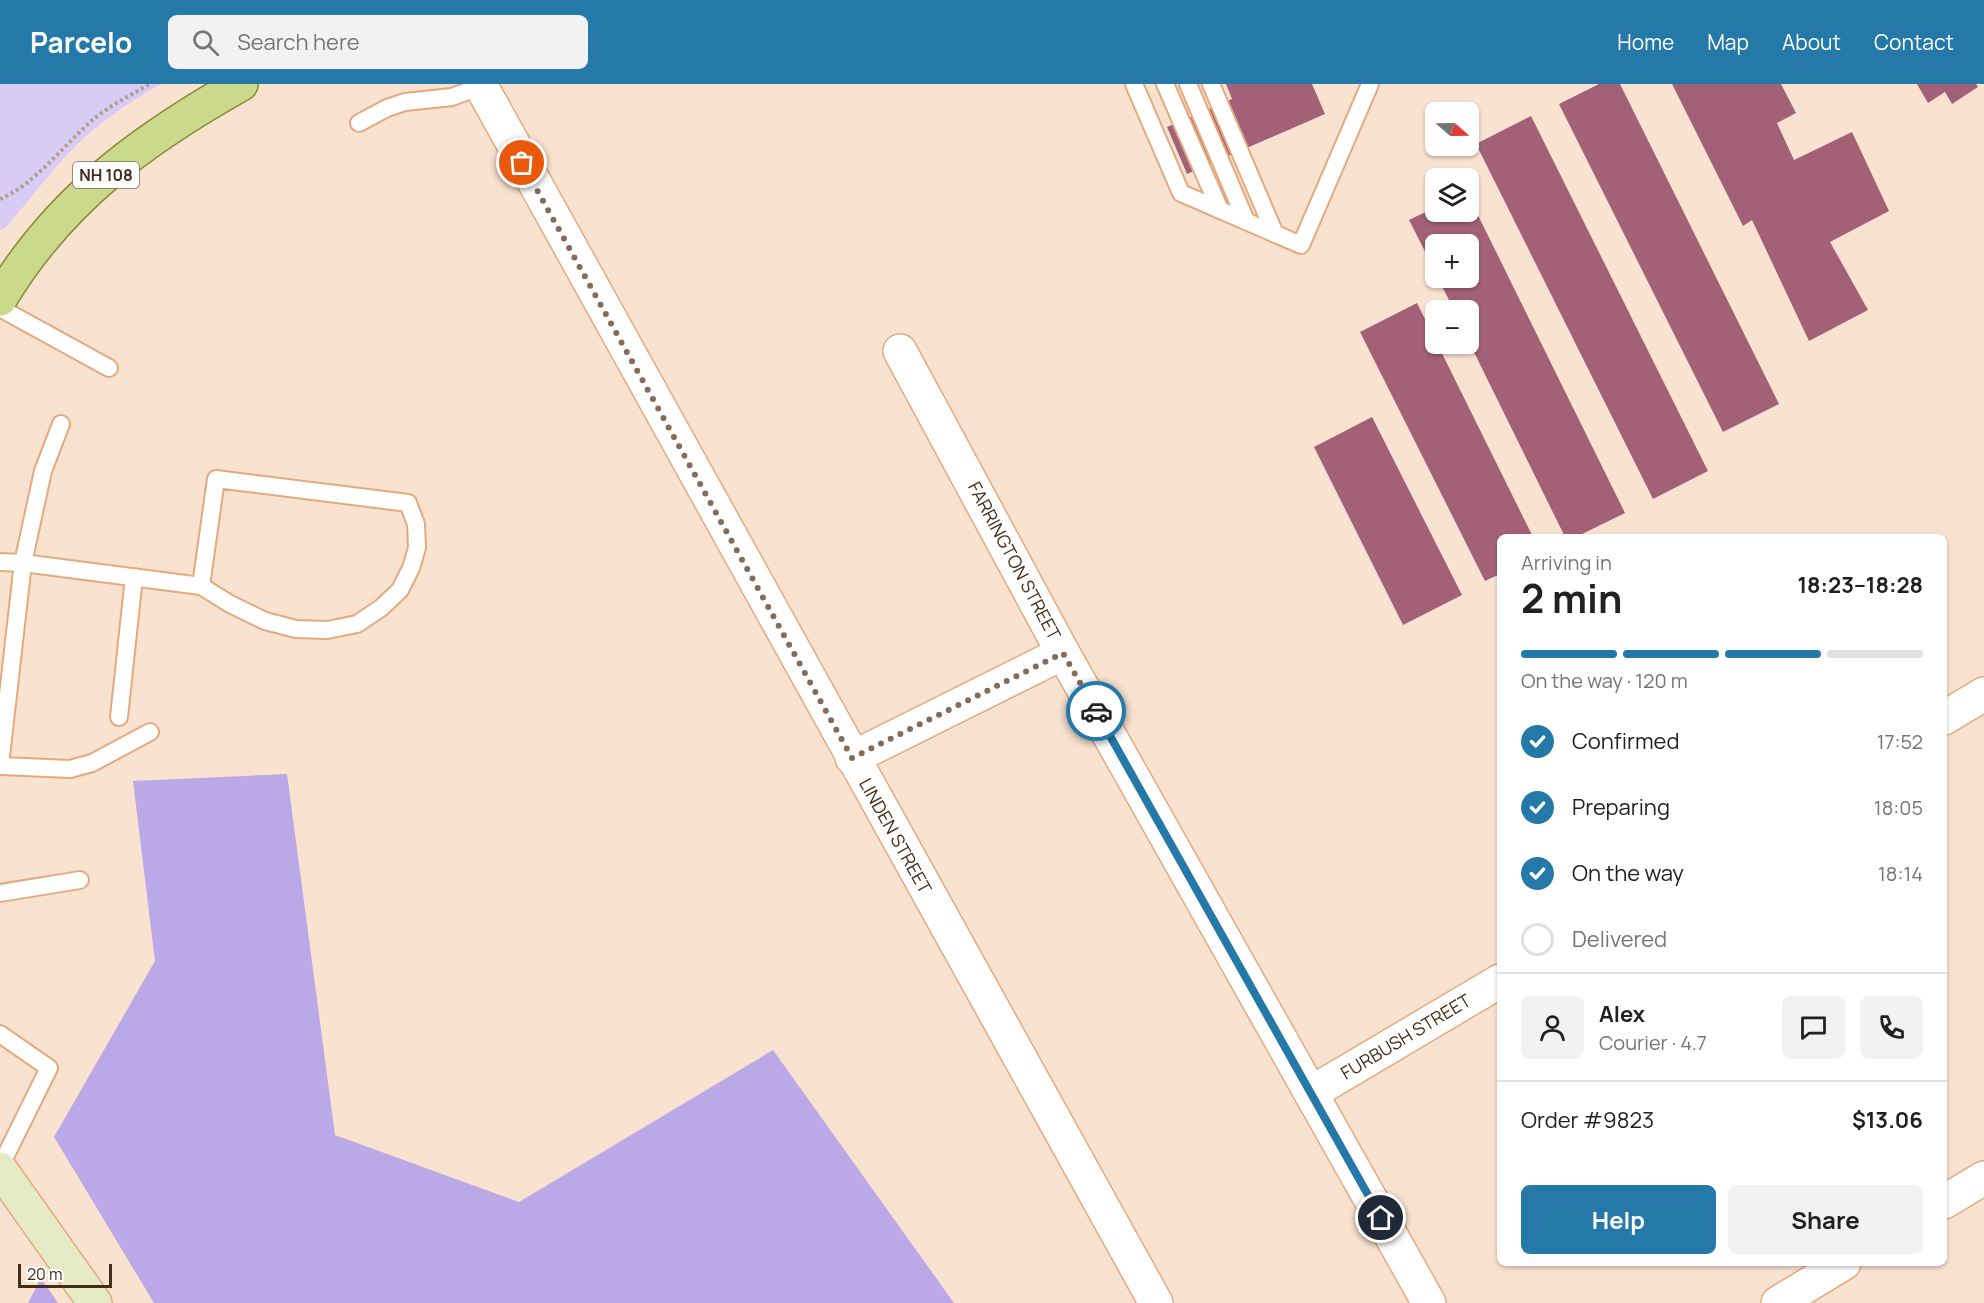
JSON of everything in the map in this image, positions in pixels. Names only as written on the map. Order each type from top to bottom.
[{"type":"main road","name":"NH 108","points":[[0,298],[17,270],[40,240],[94,184],[124,159],[187,115],[241,84]]},
{"type":"street","name":"LINDEN STREET","points":[[487,87],[852,758],[1156,1303]]},
{"type":"street","name":"FARRINGTON STREET","points":[[900,351],[1063,653],[1429,1303]]},
{"type":"street","points":[[852,758],[1063,653]]},
{"type":"street","points":[[1947,716],[1984,694]]},
{"type":"street","name":"FURBUSH STREET","points":[[1311,1093],[1497,983]]},
{"type":"street","points":[[0,1168],[95,1303]]},
{"type":"street","points":[[1947,1200],[1984,1178]]},
{"type":"street","points":[[1778,1303],[1839,1266]]},
{"type":"lane","points":[[1134,84],[1180,194],[1300,245],[1370,84]]},
{"type":"lane","points":[[1165,84],[1220,210]]},
{"type":"lane","points":[[1188,84],[1246,221]]},
{"type":"lane","points":[[1211,84],[1275,234]]},
{"type":"lane","points":[[359,123],[387,108],[405,102],[452,97],[487,87]]},
{"type":"lane","points":[[0,308],[109,368]]},
{"type":"lane","points":[[61,424],[43,471],[23,563],[1,766],[70,770],[92,763],[150,732]]},
{"type":"lane","points":[[0,562],[201,586],[230,604],[265,621],[296,629],[327,630],[357,624],[381,608],[400,590],[411,568],[417,548],[416,524],[408,503],[216,479],[201,586]]},
{"type":"lane","points":[[119,717],[134,577]]},
{"type":"lane","points":[[0,893],[80,880]]},
{"type":"lane","points":[[0,1034],[49,1068],[0,1168]]},
{"type":"path","points":[[0,199],[23,186],[93,119],[150,84]]},
{"type":"shaded area","points":[[0,84],[161,84],[122,108],[85,137],[5,228],[0,230]]},
{"type":"shaded area","points":[[287,774],[335,1135],[519,1202],[773,1050],[954,1303],[154,1303],[54,1137],[155,961],[133,781]]},
{"type":"shaded area","points":[[41,1278],[58,1303],[28,1303]]},
{"type":"building","points":[[1226,84],[1312,84],[1325,114],[1187,174],[1167,127],[1232,99]]},
{"type":"building","points":[[1599,84],[1620,84],[1779,404],[1723,432],[1559,104]]},
{"type":"building","points":[[1672,84],[1781,84],[1796,113],[1777,123],[1794,160],[1852,132],[1889,211],[1830,242],[1868,310],[1809,341],[1752,220],[1743,226]]},
{"type":"building","points":[[1917,84],[1976,84],[1978,87],[1952,104],[1945,92],[1928,103]]},
{"type":"building","points":[[1531,116],[1708,471],[1653,499],[1479,150],[1479,142]]},
{"type":"building","points":[[1425,212],[1425,222],[1479,222],[1479,217],[1625,513],[1582,534],[1564,534],[1475,354],[1479,354],[1479,300],[1449,300],[1443,288],[1479,288],[1479,234],[1425,234],[1425,251],[1409,220]]},
{"type":"building","points":[[1417,303],[1425,319],[1425,354],[1442,354],[1532,534],[1497,534],[1497,575],[1485,581],[1360,332]]},
{"type":"building","points":[[1372,417],[1462,595],[1403,625],[1314,447]]},
{"type":"way so far","points":[[522,163],[852,758],[1063,653],[1096,711]]},
{"type":"route","points":[[1096,711],[1381,1218]]}]
